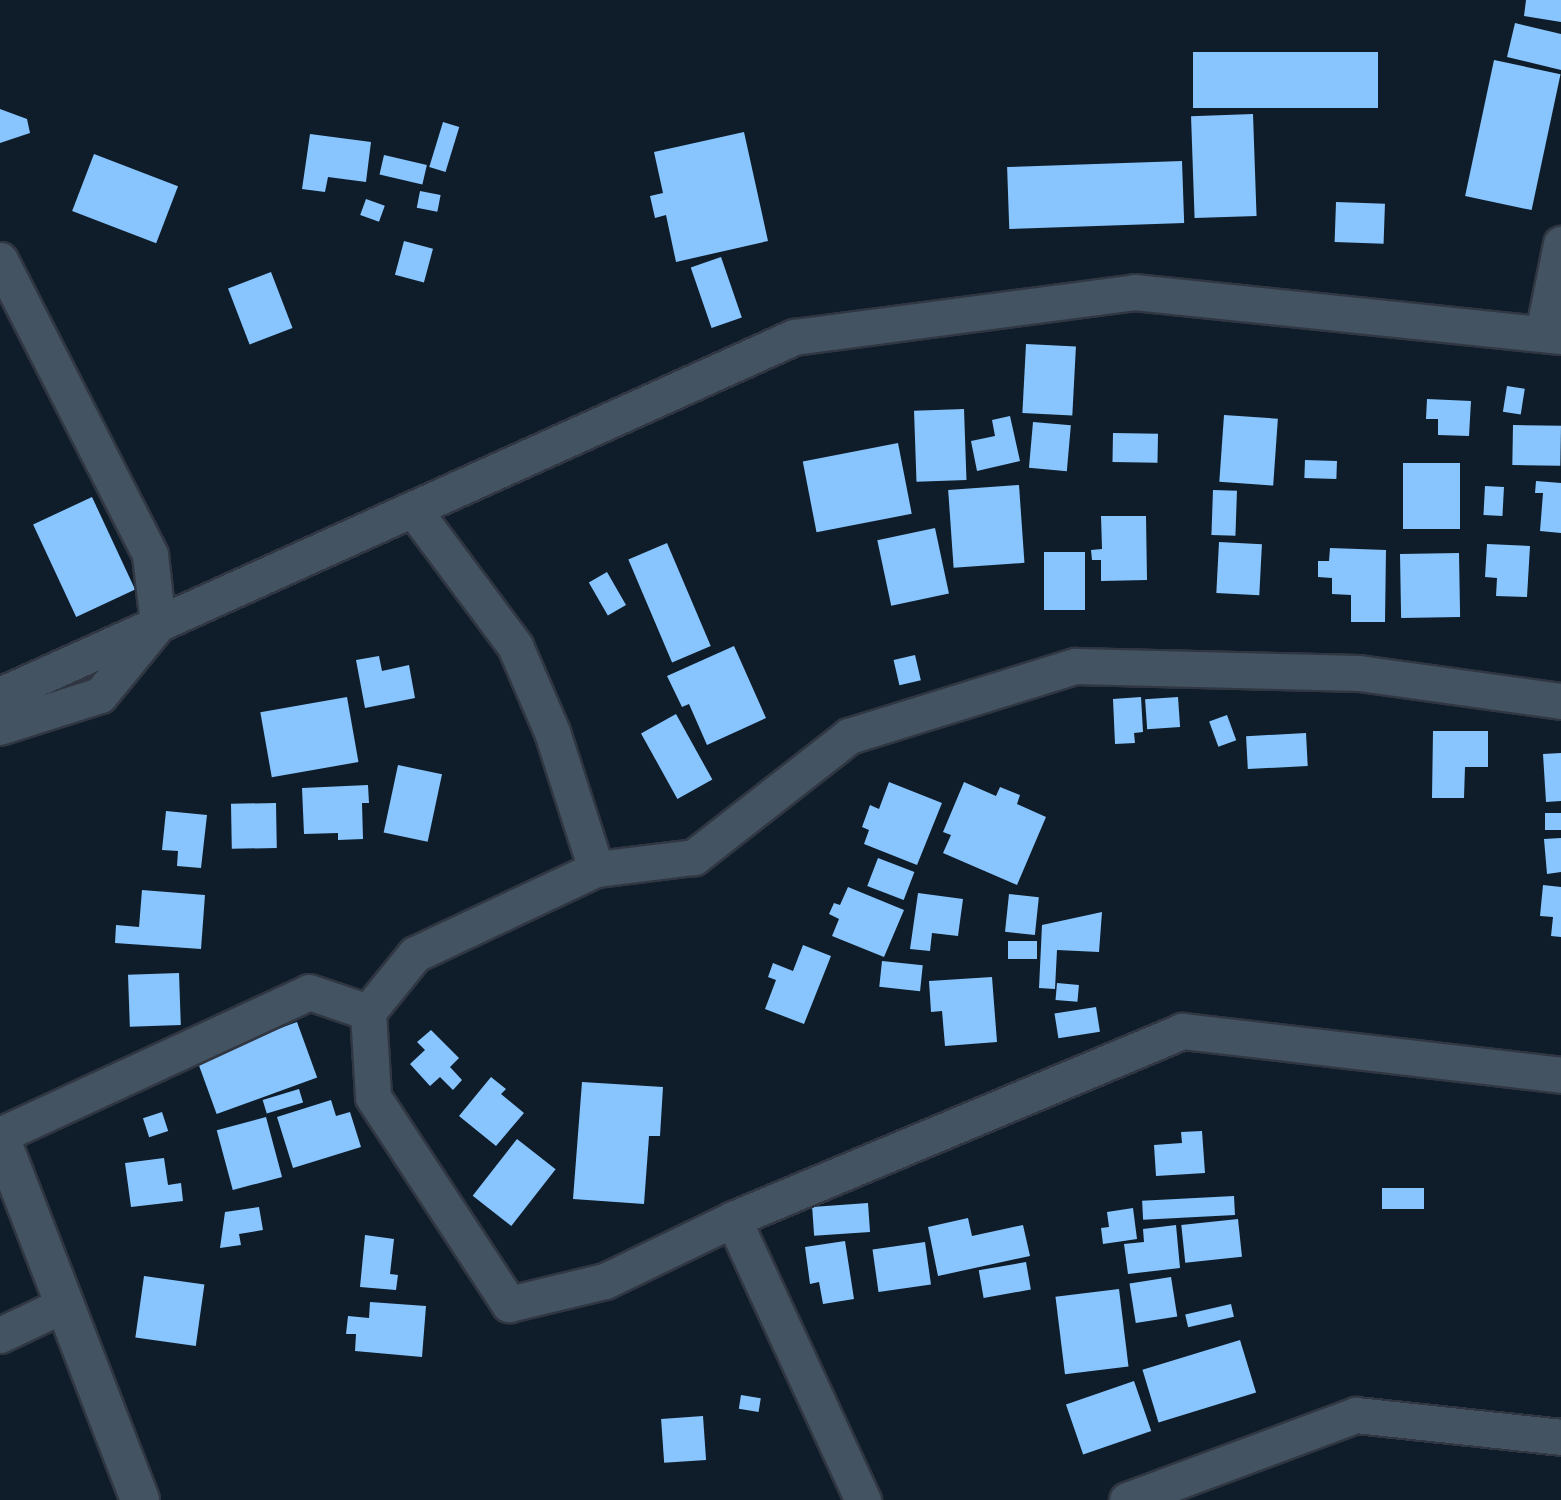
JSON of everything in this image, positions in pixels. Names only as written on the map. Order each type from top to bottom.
[{"type":"street","points":[[0,695],[794,338],[1134,292],[1552,334],[1561,244]]},
{"type":"street","points":[[0,260],[150,555],[158,624],[100,695],[0,727]]},
{"type":"street","points":[[413,509],[515,646],[552,732],[596,869]]},
{"type":"street","points":[[1561,701],[1359,673],[1075,666],[849,736],[694,857],[596,869],[415,954],[368,1012],[373,1097],[509,1304],[605,1281],[733,1219],[1182,1031],[1561,1075]]},
{"type":"street","points":[[140,1500],[0,1136],[309,992],[368,1012]]},
{"type":"street","points":[[733,1219],[863,1500]]},
{"type":"street","points":[[0,1335],[65,1304]]},
{"type":"street","points":[[1126,1500],[1356,1415],[1561,1437]]},
{"type":"building","points":[[1526,0],[1561,0],[1561,22],[1524,16]]},
{"type":"building","points":[[1515,23],[1561,34],[1561,70],[1507,57]]},
{"type":"building","points":[[1193,52],[1378,52],[1378,108],[1193,108]]},
{"type":"building","points":[[1494,60],[1561,74],[1532,210],[1465,196]]},
{"type":"building","points":[[0,109],[27,119],[30,133],[0,143]]},
{"type":"building","points":[[1253,114],[1257,216],[1195,218],[1191,116]]},
{"type":"building","points":[[443,122],[459,127],[446,172],[429,167]]},
{"type":"building","points":[[744,132],[768,241],[676,262],[666,215],[655,218],[650,196],[663,193],[654,152]]},
{"type":"building","points":[[310,134],[371,142],[366,182],[328,177],[325,192],[302,189]]},
{"type":"building","points":[[94,154],[178,186],[156,243],[72,211]]},
{"type":"building","points":[[384,155],[427,165],[422,184],[380,174]]},
{"type":"building","points":[[1182,161],[1184,223],[1009,229],[1007,167]]},
{"type":"building","points":[[420,191],[441,195],[437,212],[417,208]]},
{"type":"building","points":[[366,199],[385,206],[379,222],[360,215]]},
{"type":"building","points":[[1336,202],[1385,204],[1384,244],[1335,242]]},
{"type":"building","points":[[404,241],[433,249],[424,283],[395,275]]},
{"type":"building","points":[[721,257],[742,318],[712,328],[691,267]]},
{"type":"building","points":[[271,272],[293,328],[250,344],[228,288]]},
{"type":"building","points":[[1026,344],[1076,347],[1072,416],[1022,413]]},
{"type":"building","points":[[1507,386],[1525,389],[1521,414],[1503,412]]},
{"type":"building","points":[[1427,399],[1471,401],[1469,436],[1438,435],[1438,419],[1426,419]]},
{"type":"building","points":[[964,409],[966,480],[917,482],[914,411]]},
{"type":"building","points":[[1224,415],[1278,419],[1273,486],[1219,482]]},
{"type":"building","points":[[1010,416],[1020,461],[977,471],[971,441],[995,436],[992,420]]},
{"type":"building","points":[[1033,422],[1071,425],[1067,471],[1029,468]]},
{"type":"building","points":[[1513,425],[1561,426],[1560,466],[1512,465]]},
{"type":"building","points":[[1113,433],[1158,434],[1157,463],[1112,462]]},
{"type":"building","points":[[898,443],[912,514],[817,532],[803,462]]},
{"type":"building","points":[[1305,460],[1337,461],[1336,479],[1304,478]]},
{"type":"building","points":[[1403,463],[1460,463],[1460,529],[1403,529]]},
{"type":"building","points":[[1536,481],[1561,483],[1561,533],[1540,531],[1543,493],[1535,493]]},
{"type":"building","points":[[1019,485],[1024,563],[954,568],[948,490]]},
{"type":"building","points":[[1485,486],[1504,487],[1502,516],[1483,515]]},
{"type":"building","points":[[1213,490],[1237,491],[1235,536],[1211,535]]},
{"type":"building","points":[[92,497],[135,589],[76,617],[33,524]]},
{"type":"building","points":[[1101,516],[1146,516],[1147,580],[1101,581],[1101,560],[1092,560],[1091,550],[1102,549]]},
{"type":"building","points":[[935,528],[949,594],[891,606],[877,540]]},
{"type":"building","points":[[1219,542],[1262,544],[1259,595],[1216,593]]},
{"type":"building","points":[[667,543],[711,646],[672,663],[628,559]]},
{"type":"building","points":[[1487,544],[1530,546],[1527,597],[1496,596],[1497,578],[1485,577]]},
{"type":"building","points":[[1330,548],[1386,550],[1385,622],[1351,622],[1351,595],[1332,594],[1332,578],[1318,577],[1318,561],[1329,561]]},
{"type":"building","points":[[1044,552],[1085,552],[1085,610],[1044,610]]},
{"type":"building","points":[[1459,553],[1460,617],[1401,618],[1400,554]]},
{"type":"building","points":[[607,572],[626,605],[608,615],[589,582]]},
{"type":"building","points":[[734,646],[766,718],[707,745],[689,704],[682,707],[667,676]]},
{"type":"building","points":[[915,655],[921,680],[899,685],[894,660]]},
{"type":"building","points":[[379,656],[382,671],[409,665],[415,698],[365,708],[356,660]]},
{"type":"building","points":[[347,697],[358,762],[272,777],[260,712]]},
{"type":"building","points":[[1141,697],[1143,732],[1134,733],[1135,743],[1115,744],[1113,699]]},
{"type":"building","points":[[1178,697],[1180,727],[1147,729],[1145,699]]},
{"type":"building","points":[[676,714],[712,780],[677,799],[641,733]]},
{"type":"building","points":[[1227,715],[1236,740],[1218,747],[1209,721]]},
{"type":"building","points":[[1433,731],[1488,731],[1488,767],[1465,767],[1464,798],[1432,798]]},
{"type":"building","points":[[1306,733],[1308,766],[1248,769],[1246,736]]},
{"type":"building","points":[[1561,753],[1561,801],[1546,802],[1543,754]]},
{"type":"building","points":[[398,765],[442,774],[428,842],[384,832]]},
{"type":"building","points":[[889,782],[942,803],[917,865],[864,844],[869,830],[862,827],[870,805],[879,809]]},
{"type":"building","points":[[964,782],[996,796],[1000,787],[1020,795],[1017,804],[1046,817],[1017,885],[943,853],[951,835],[943,832]]},
{"type":"building","points":[[368,785],[369,803],[362,803],[363,839],[338,840],[338,833],[304,834],[302,788]]},
{"type":"building","points":[[276,803],[277,848],[232,849],[231,804]]},
{"type":"building","points":[[166,811],[207,815],[201,868],[177,866],[178,851],[162,850]]},
{"type":"building","points":[[1545,813],[1561,813],[1561,830],[1545,830]]},
{"type":"building","points":[[1561,838],[1561,872],[1547,874],[1544,839]]},
{"type":"building","points":[[878,858],[914,872],[904,900],[867,886]]},
{"type":"building","points":[[1543,885],[1561,887],[1561,937],[1551,936],[1553,917],[1540,916]]},
{"type":"building","points":[[848,887],[904,910],[884,957],[832,936],[839,919],[829,914],[834,903],[840,905]]},
{"type":"building","points":[[142,890],[205,895],[201,949],[115,943],[116,925],[139,927]]},
{"type":"building","points":[[918,893],[963,899],[958,936],[932,933],[930,951],[910,949]]},
{"type":"building","points":[[1009,894],[1039,897],[1035,935],[1005,932]]},
{"type":"building","points":[[1102,912],[1099,952],[1057,950],[1055,989],[1039,988],[1042,925]]},
{"type":"building","points":[[1008,941],[1037,941],[1037,959],[1008,959]]},
{"type":"building","points":[[803,945],[831,956],[804,1024],[765,1009],[776,980],[768,977],[773,963],[793,971]]},
{"type":"building","points":[[882,961],[923,965],[920,991],[879,987]]},
{"type":"building","points":[[179,973],[181,1025],[130,1027],[128,975]]},
{"type":"building","points":[[992,977],[997,1042],[945,1046],[942,1011],[931,1012],[929,981]]},
{"type":"building","points":[[1057,983],[1079,985],[1077,1002],[1056,1000]]},
{"type":"building","points":[[1096,1007],[1100,1032],[1058,1038],[1055,1014]]},
{"type":"building","points":[[297,1022],[317,1077],[217,1114],[196,1059]]},
{"type":"building","points":[[431,1030],[459,1058],[450,1067],[462,1080],[453,1090],[440,1077],[430,1086],[410,1064],[425,1050],[417,1042]]},
{"type":"building","points":[[491,1077],[506,1089],[501,1094],[524,1113],[496,1146],[459,1116]]},
{"type":"building","points":[[582,1082],[663,1087],[660,1136],[649,1136],[644,1204],[573,1199]]},
{"type":"building","points":[[299,1089],[303,1102],[267,1113],[263,1100]]},
{"type":"building","points":[[331,1100],[336,1116],[350,1112],[361,1147],[293,1168],[277,1117]]},
{"type":"building","points":[[162,1112],[168,1131],[149,1137],[143,1118]]},
{"type":"building","points":[[266,1117],[282,1177],[233,1190],[217,1130]]},
{"type":"building","points":[[1202,1131],[1205,1173],[1156,1176],[1154,1145],[1182,1143],[1181,1132]]},
{"type":"building","points":[[517,1139],[556,1169],[511,1226],[473,1196]]},
{"type":"building","points":[[164,1158],[168,1185],[181,1183],[183,1201],[131,1207],[125,1163]]},
{"type":"building","points":[[1382,1188],[1424,1188],[1424,1209],[1382,1209]]},
{"type":"building","points":[[1234,1196],[1235,1215],[1143,1220],[1142,1201]]},
{"type":"building","points":[[868,1203],[870,1232],[814,1236],[812,1207]]},
{"type":"building","points":[[259,1207],[263,1230],[239,1234],[241,1245],[220,1248],[225,1212]]},
{"type":"building","points":[[1133,1208],[1137,1239],[1103,1244],[1101,1228],[1109,1227],[1107,1212]]},
{"type":"building","points":[[968,1218],[972,1236],[1023,1225],[1030,1256],[938,1276],[928,1227]]},
{"type":"building","points":[[1238,1219],[1242,1257],[1185,1263],[1181,1225]]},
{"type":"building","points":[[1176,1225],[1180,1268],[1128,1274],[1124,1244],[1144,1242],[1143,1229]]},
{"type":"building","points":[[365,1235],[394,1239],[390,1274],[398,1275],[396,1290],[360,1287]]},
{"type":"building","points":[[845,1241],[854,1299],[823,1304],[819,1282],[810,1284],[805,1247]]},
{"type":"building","points":[[925,1242],[931,1285],[879,1292],[873,1249]]},
{"type":"building","points":[[1026,1262],[1031,1290],[984,1298],[979,1270]]},
{"type":"building","points":[[144,1276],[204,1284],[196,1346],[135,1337]]},
{"type":"building","points":[[1171,1277],[1177,1317],[1136,1323],[1130,1284]]},
{"type":"building","points":[[1119,1289],[1129,1366],[1065,1374],[1055,1297]]},
{"type":"building","points":[[370,1302],[426,1306],[422,1357],[355,1351],[356,1334],[346,1334],[348,1316],[369,1318]]},
{"type":"building","points":[[1231,1304],[1234,1317],[1188,1327],[1185,1315]]},
{"type":"building","points":[[1240,1340],[1256,1393],[1159,1422],[1142,1370]]},
{"type":"building","points":[[1134,1381],[1151,1431],[1083,1455],[1066,1404]]},
{"type":"building","points":[[741,1395],[761,1398],[759,1412],[739,1409]]},
{"type":"building","points":[[703,1416],[706,1460],[664,1463],[661,1419]]}]
